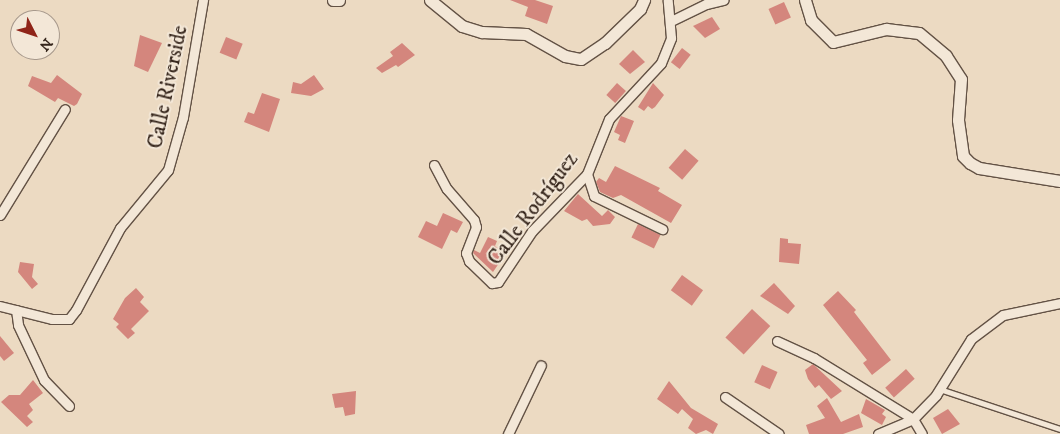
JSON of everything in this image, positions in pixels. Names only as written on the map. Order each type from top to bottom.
[{"type":"street","name":"Calle Riverside","points":[[0,306],[69,319],[120,228],[168,170],[184,117],[203,0]]},
{"type":"street","points":[[333,0],[339,0]]},
{"type":"street","points":[[430,0],[460,25],[482,32],[526,34],[571,58],[580,59],[605,43],[640,9],[644,0]]},
{"type":"street","name":"Calle Rodríguez","points":[[434,165],[447,189],[474,220],[476,228],[466,253],[469,261],[492,283],[498,282],[532,231],[587,174],[609,119],[661,63],[671,38],[668,0]]},
{"type":"street","points":[[671,21],[706,4],[724,0]]},
{"type":"street","points":[[805,0],[811,20],[833,42],[886,28],[919,33],[946,56],[961,79],[958,120],[963,156],[979,168],[1060,181]]},
{"type":"street","points":[[0,215],[65,109]]},
{"type":"street","points":[[587,174],[594,196],[662,229]]},
{"type":"street","points":[[878,434],[913,419],[940,389],[971,340],[1003,315],[1060,304]]},
{"type":"street","points":[[16,310],[18,325],[44,380],[70,406]]},
{"type":"street","points":[[778,342],[814,358],[913,419],[922,434]]},
{"type":"street","points":[[508,434],[541,365]]},
{"type":"street","points":[[724,397],[779,434]]},
{"type":"lane","points":[[940,389],[1060,429]]},
{"type":"building","points":[[510,0],[535,0],[553,6],[547,24],[525,16],[528,7]]},
{"type":"building","points":[[784,2],[791,18],[775,24],[768,9]]},
{"type":"building","points":[[712,17],[720,29],[705,38],[693,26]]},
{"type":"building","points":[[140,35],[162,43],[148,72],[134,66]]},
{"type":"building","points":[[226,37],[243,44],[236,60],[220,53]]},
{"type":"building","points":[[402,43],[415,55],[398,67],[396,65],[382,73],[376,68],[393,56],[390,52]]},
{"type":"building","points":[[682,48],[691,55],[680,69],[671,62]]},
{"type":"building","points":[[633,50],[645,62],[630,74],[619,64]]},
{"type":"building","points":[[57,75],[82,94],[74,106],[58,98],[55,102],[28,86],[32,76],[51,83]]},
{"type":"building","points":[[314,75],[324,89],[311,96],[291,93],[293,82],[301,84]]},
{"type":"building","points":[[617,83],[626,91],[615,103],[606,95]]},
{"type":"building","points":[[653,83],[664,95],[655,107],[652,109],[648,106],[644,111],[638,107]]},
{"type":"building","points":[[262,93],[280,99],[269,132],[244,122],[248,112],[254,114]]},
{"type":"building","points":[[621,116],[634,121],[625,143],[618,140],[620,135],[614,132]]},
{"type":"building","points":[[685,149],[699,161],[682,180],[669,168]]},
{"type":"building","points":[[615,166],[660,188],[658,191],[682,205],[671,223],[621,195],[613,198],[600,192],[596,182],[599,178],[606,182]]},
{"type":"building","points":[[578,194],[602,216],[608,210],[615,217],[610,224],[593,226],[587,219],[582,221],[564,211]]},
{"type":"building","points":[[443,213],[463,222],[457,233],[451,230],[442,249],[418,237],[426,221],[437,226]]},
{"type":"building","points":[[638,224],[660,235],[654,248],[631,237]]},
{"type":"building","points":[[488,237],[497,241],[495,246],[506,253],[493,272],[473,253],[474,250],[480,253]]},
{"type":"building","points":[[780,238],[788,239],[788,243],[801,244],[799,264],[779,262]]},
{"type":"building","points":[[20,262],[34,264],[32,277],[38,284],[32,289],[18,272]]},
{"type":"building","points":[[682,275],[703,290],[692,306],[671,290]]},
{"type":"building","points":[[774,283],[795,306],[788,314],[760,296]]},
{"type":"building","points":[[136,288],[144,297],[140,302],[149,311],[131,329],[135,333],[128,339],[116,327],[119,324],[113,319],[125,298]]},
{"type":"building","points":[[838,291],[856,310],[854,312],[891,360],[872,375],[863,363],[867,360],[823,305]]},
{"type":"building","points":[[752,309],[770,326],[744,355],[725,338]]},
{"type":"building","points":[[0,336],[14,353],[4,361],[0,356]]},
{"type":"building","points":[[813,364],[842,391],[831,399],[819,385],[815,388],[808,379],[805,370]]},
{"type":"building","points":[[762,365],[778,372],[770,389],[754,382]]},
{"type":"building","points":[[906,369],[915,379],[894,397],[885,388]]},
{"type":"building","points":[[33,380],[43,393],[29,404],[33,410],[27,416],[33,422],[27,427],[1,402],[9,395],[20,395]]},
{"type":"building","points":[[669,381],[691,408],[718,424],[713,434],[706,430],[696,434],[688,428],[693,419],[682,409],[678,414],[657,399]]},
{"type":"building","points":[[356,391],[355,414],[345,416],[343,407],[335,408],[332,394]]},
{"type":"building","points":[[827,398],[841,422],[859,414],[863,427],[843,434],[809,434],[806,425],[825,418],[817,406]]},
{"type":"building","points":[[866,399],[885,410],[882,414],[886,417],[882,425],[861,413]]},
{"type":"building","points":[[948,409],[960,424],[942,434],[933,418]]}]
